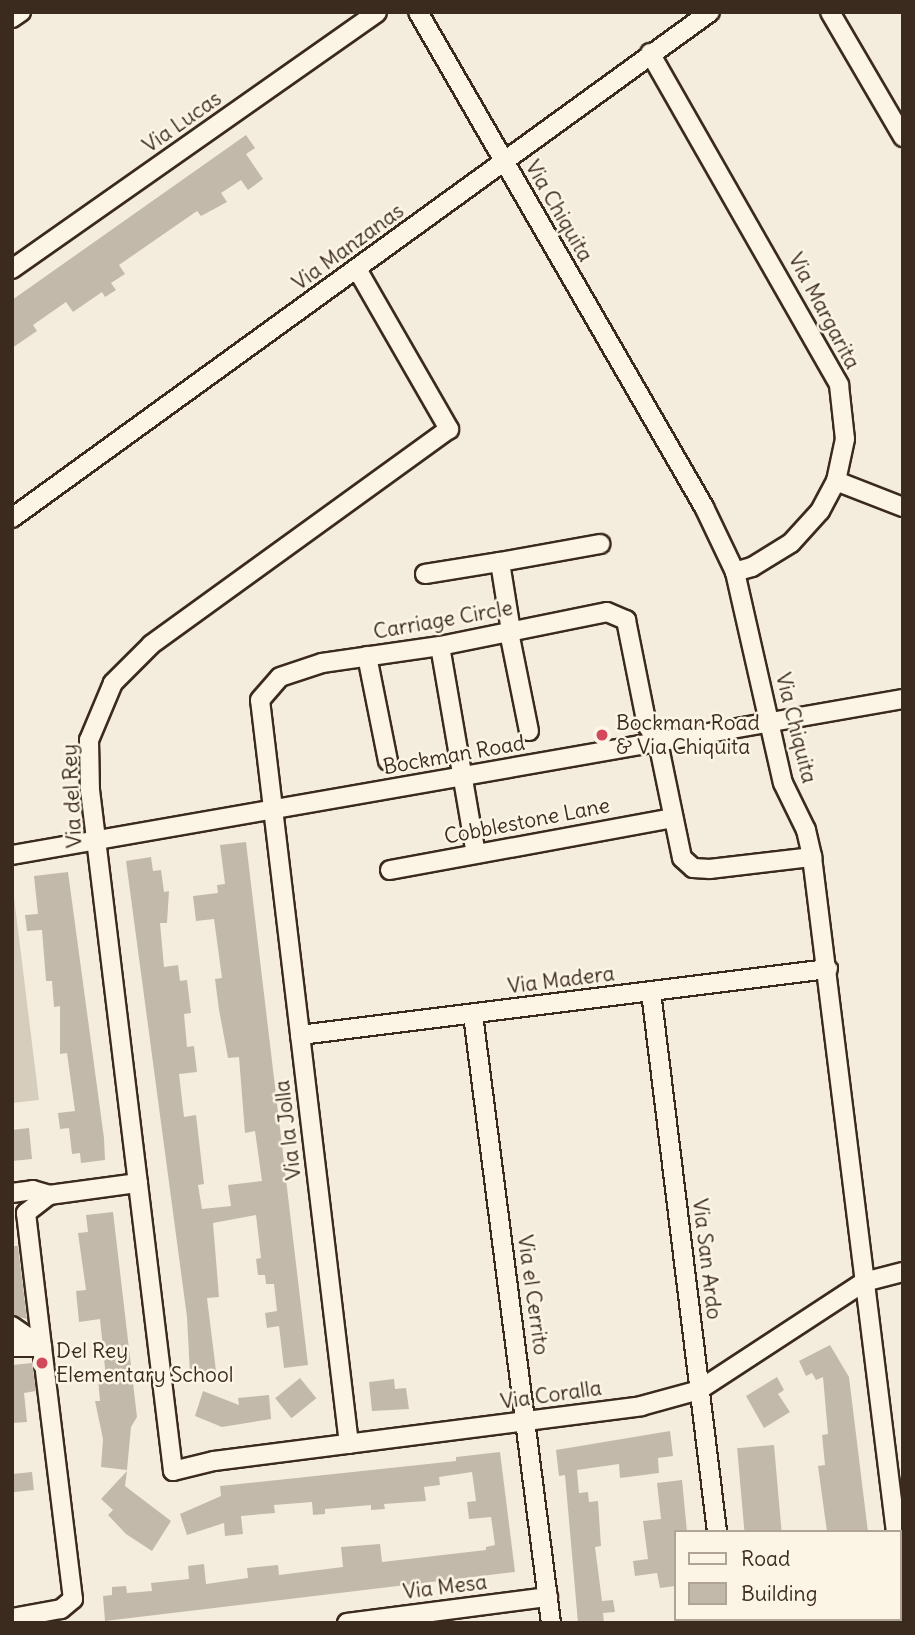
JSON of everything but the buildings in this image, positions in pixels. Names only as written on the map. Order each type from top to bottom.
[{"type":"street","points":[[12,18],[21,12]]},
{"type":"street","name":"Via Lucas","points":[[12,269],[377,12]]},
{"type":"street","name":"Via Chiquita","points":[[418,12],[704,508],[735,572],[783,783],[806,830],[812,856],[896,1530]]},
{"type":"street","name":"Via Manzanas","points":[[12,518],[710,12]]},
{"type":"street","points":[[830,12],[903,137]]},
{"type":"street","name":"Via Margarita","points":[[650,53],[839,385],[845,439],[836,481],[820,511],[791,542],[752,567],[735,572]]},
{"type":"street","name":"Via del Rey","points":[[173,1471],[97,841],[89,740],[113,683],[151,645],[449,429],[357,268]]},
{"type":"street","points":[[836,481],[903,507]]},
{"type":"street","points":[[425,574],[600,544]]},
{"type":"street","points":[[500,562],[529,731]]},
{"type":"street","name":"Carriage Circle","points":[[272,810],[260,701],[280,677],[323,663],[440,646],[607,612],[626,620],[647,726],[658,742]]},
{"type":"street","points":[[440,646],[466,777],[477,854]]},
{"type":"street","points":[[367,656],[388,761]]},
{"type":"street","name":"Bockman Road","points":[[12,855],[903,699]]},
{"type":"street","points":[[658,742],[682,858],[693,868],[812,856]]},
{"type":"street","name":"Via la Jolla","points":[[272,810],[349,1444]]},
{"type":"street","name":"Cobblestone Lane","points":[[390,870],[672,818]]},
{"type":"street","name":"Via Madera","points":[[300,1035],[828,969]]},
{"type":"street","name":"Via San Ardo","points":[[651,992],[717,1530]]},
{"type":"street","name":"Via el Cerrito","points":[[473,1015],[551,1623]]},
{"type":"street","points":[[12,1193],[33,1190],[49,1195],[138,1183]]},
{"type":"street","points":[[12,1618],[61,1609],[73,1599],[26,1213],[49,1195]]},
{"type":"street","name":"Via Coralla","points":[[173,1471],[214,1461],[641,1406],[699,1390],[864,1282],[903,1272]]},
{"type":"street","points":[[12,1326],[42,1347]]},
{"type":"street","points":[[12,1348],[42,1347]]},
{"type":"street","name":"Via Mesa","points":[[347,1623],[548,1597]]},
{"type":"shaded area","points":[[12,881],[39,1100],[12,1103]]},
{"type":"place","name":"Bockman Road & Via Chiquita","points":[[602,735]]},
{"type":"place","name":"Del Rey Elementary School","points":[[42,1363]]}]
